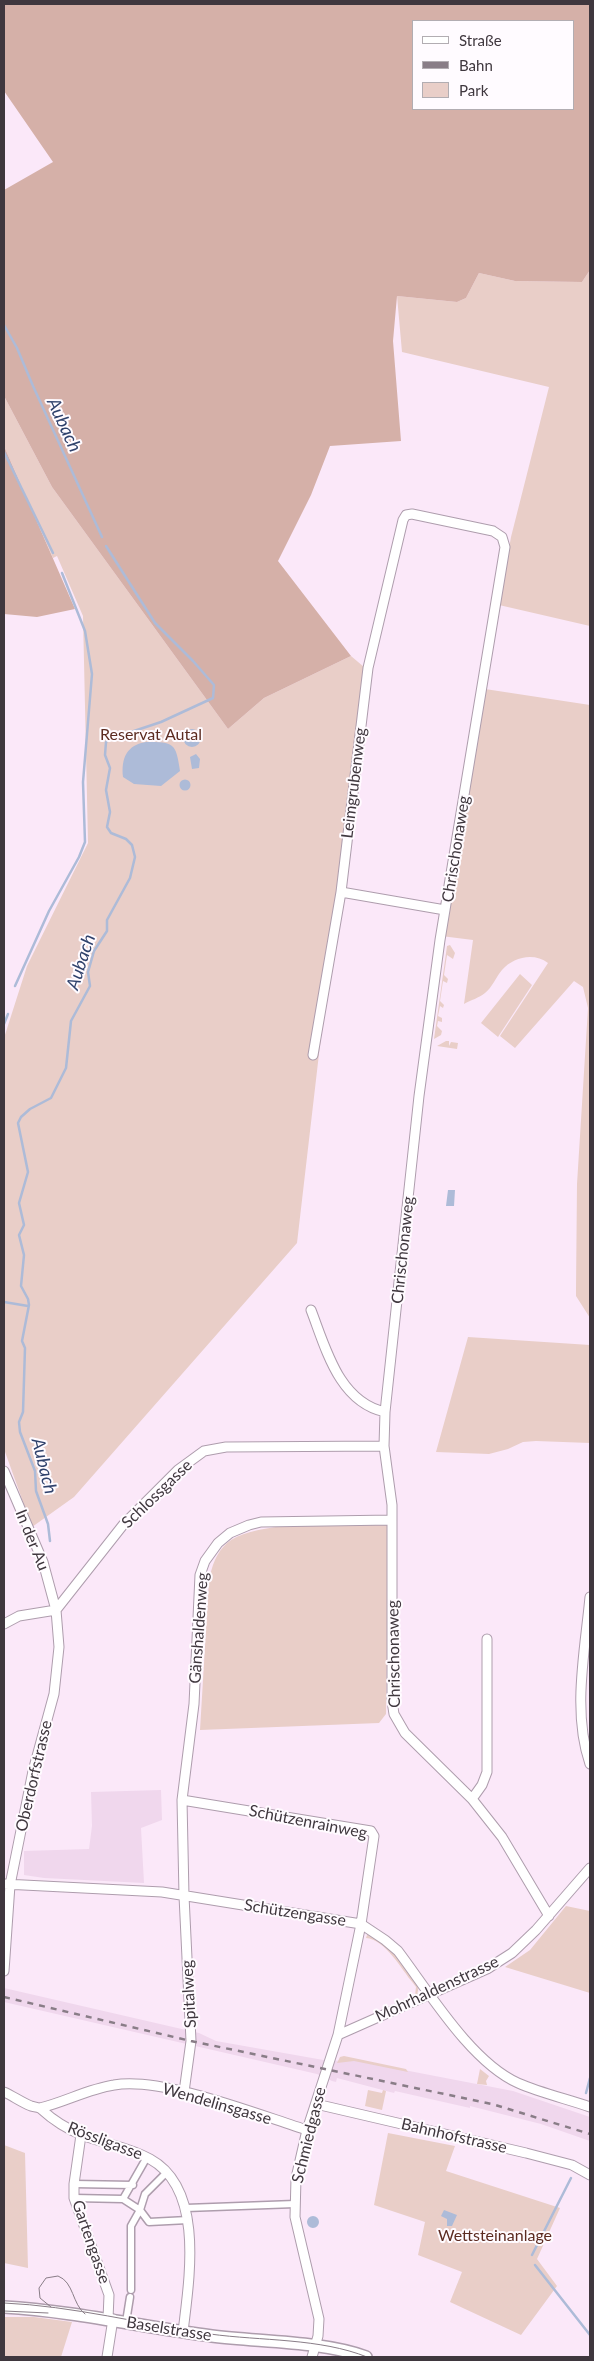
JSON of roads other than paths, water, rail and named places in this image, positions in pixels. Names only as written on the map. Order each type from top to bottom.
[{"type":"main road","name":"Baselstrasse","points":[[4,2307],[36,2309],[110,2319],[313,2352],[334,2349],[366,2357]]},
{"type":"main road","name":"Baselstrasse","points":[[334,2349],[346,2357]]},
{"type":"street","name":"Chrischonaweg","points":[[406,515],[412,514],[493,531],[502,537],[505,547],[446,910],[420,1090],[385,1412],[384,1446],[391,1492],[392,1520],[392,1695],[394,1714],[405,1733],[472,1799],[502,1837],[549,1916]]},
{"type":"street","name":"Leimgrubenweg","points":[[313,1055],[341,892],[368,668],[403,520],[406,515]]},
{"type":"street","points":[[341,892],[446,910]]},
{"type":"street","points":[[311,1310],[328,1355],[347,1390],[373,1409],[385,1412]]},
{"type":"street","name":"Schlossgasse","points":[[56,1610],[123,1525],[178,1470],[204,1451],[226,1446],[384,1446]]},
{"type":"street","name":"In der Au","points":[[4,1470],[43,1562],[56,1610]]},
{"type":"street","name":"Gänshaldenweg","points":[[184,1896],[182,1800],[194,1704],[200,1575],[205,1561],[218,1543],[230,1533],[261,1522],[392,1520]]},
{"type":"street","points":[[590,1597],[581,1714],[583,1737],[590,1764]]},
{"type":"street","points":[[4,1624],[19,1616],[56,1610]]},
{"type":"street","name":"Oberdorfstrasse","points":[[4,1971],[7,1885],[33,1770],[56,1681],[59,1647],[56,1610]]},
{"type":"street","points":[[472,1799],[482,1785],[487,1772],[487,1639]]},
{"type":"street","name":"Schützenrainweg","points":[[182,1800],[371,1831],[375,1841],[361,1924]]},
{"type":"street","name":"Mohrhaldenstrasse","points":[[338,2035],[487,1969],[512,1953],[549,1916],[590,1868]]},
{"type":"street","name":"Schützengasse","points":[[7,1885],[119,1890],[184,1896],[361,1924],[385,1940],[398,1952],[470,2046],[490,2065],[518,2083],[590,2107]]},
{"type":"street","name":"Spitalweg","points":[[184,1896],[191,2032],[184,2092]]},
{"type":"street","name":"Schmiedgasse","points":[[313,2352],[318,2336],[319,2318],[297,2230],[296,2178],[307,2130],[338,2035],[361,1924]]},
{"type":"street","name":"Wendelinsgasse","points":[[40,2108],[115,2084],[140,2084],[184,2092],[307,2130]]},
{"type":"street","name":"Rössligasse","points":[[4,2092],[40,2108],[52,2120],[82,2135],[133,2150],[147,2157],[168,2172],[180,2192],[188,2220],[190,2263],[183,2332]]},
{"type":"street","name":"Bahnhofstrasse","points":[[316,2104],[526,2153],[572,2165],[590,2175]]},
{"type":"street","name":"Gartengasse","points":[[82,2135],[74,2184],[74,2198],[110,2295],[107,2357]]},
{"type":"street","points":[[123,2199],[133,2185],[147,2157]]},
{"type":"street","points":[[126,2322],[130,2293],[131,2226],[140,2210],[145,2194],[168,2172]]},
{"type":"street","points":[[74,2184],[133,2185]]},
{"type":"street","points":[[74,2198],[123,2199],[140,2210],[149,2222],[188,2220]]},
{"type":"street","points":[[186,2208],[295,2204]]},
{"type":"water","points":[[188,729],[196,729],[201,734],[199,745],[188,747],[183,742],[183,734]]},
{"type":"water","points":[[146,742],[168,744],[172,746],[177,755],[180,771],[161,786],[134,784],[123,777],[124,758],[134,746]]},
{"type":"water","points":[[196,754],[200,759],[199,768],[192,769],[190,757]]},
{"type":"water","points":[[183,780],[187,780],[190,785],[189,789],[183,790],[180,787],[180,783]]},
{"type":"water","points":[[448,1190],[455,1190],[454,1206],[446,1206]]},
{"type":"water","points":[[444,2210],[457,2215],[452,2226],[447,2226],[447,2219],[441,2216]]},
{"type":"water","points":[[315,2216],[318,2217],[318,2227],[311,2228],[308,2227],[307,2220],[308,2217]]},
{"type":"waterway","name":"Aubach","points":[[4,325],[17,348],[102,537]]},
{"type":"waterway","name":"Aubach","points":[[4,452],[53,553]]},
{"type":"waterway","name":"Aubach","points":[[50,1541],[48,1524],[36,1491],[35,1471],[20,1432],[19,1422],[23,1412],[25,1348],[22,1341],[29,1305],[21,1286],[24,1255],[19,1235],[24,1225],[19,1203],[28,1172],[18,1123],[21,1117],[30,1109],[51,1098],[66,1068],[71,1021],[90,986],[88,972],[94,951],[107,931],[107,920],[130,878],[135,857],[132,845],[126,839],[111,833],[107,827],[110,812],[106,790],[110,768],[105,755],[106,742],[161,722],[213,698],[214,685],[155,623],[106,546]]},
{"type":"waterway","name":"Aubach","points":[[15,986],[49,911],[79,857],[85,842],[83,782],[92,674],[85,631],[62,573]]},
{"type":"waterway","name":"Aubach","points":[[4,1024],[8,1014]]},
{"type":"waterway","points":[[4,1302],[28,1306]]},
{"type":"waterway","points":[[586,2093],[590,2078]]},
{"type":"waterway","points":[[532,2255],[571,2178]]},
{"type":"waterway","points":[[535,2265],[590,2335]]},
{"type":"tram line","points":[[51,2307],[40,2298],[39,2288],[46,2278],[58,2276],[67,2283],[78,2305],[85,2314]]},
{"type":"tram line","points":[[4,2303],[82,2311],[210,2334],[310,2343],[330,2346],[367,2357]]},
{"type":"tram line","points":[[4,2311],[48,2313]]},
{"type":"railway","points":[[4,1997],[191,2041],[492,2104],[590,2134]]},
{"type":"park label","name":"Reservat Autal","points":[[151,735]]},
{"type":"park label","name":"Wettsteinanlage","points":[[495,2236]]}]
